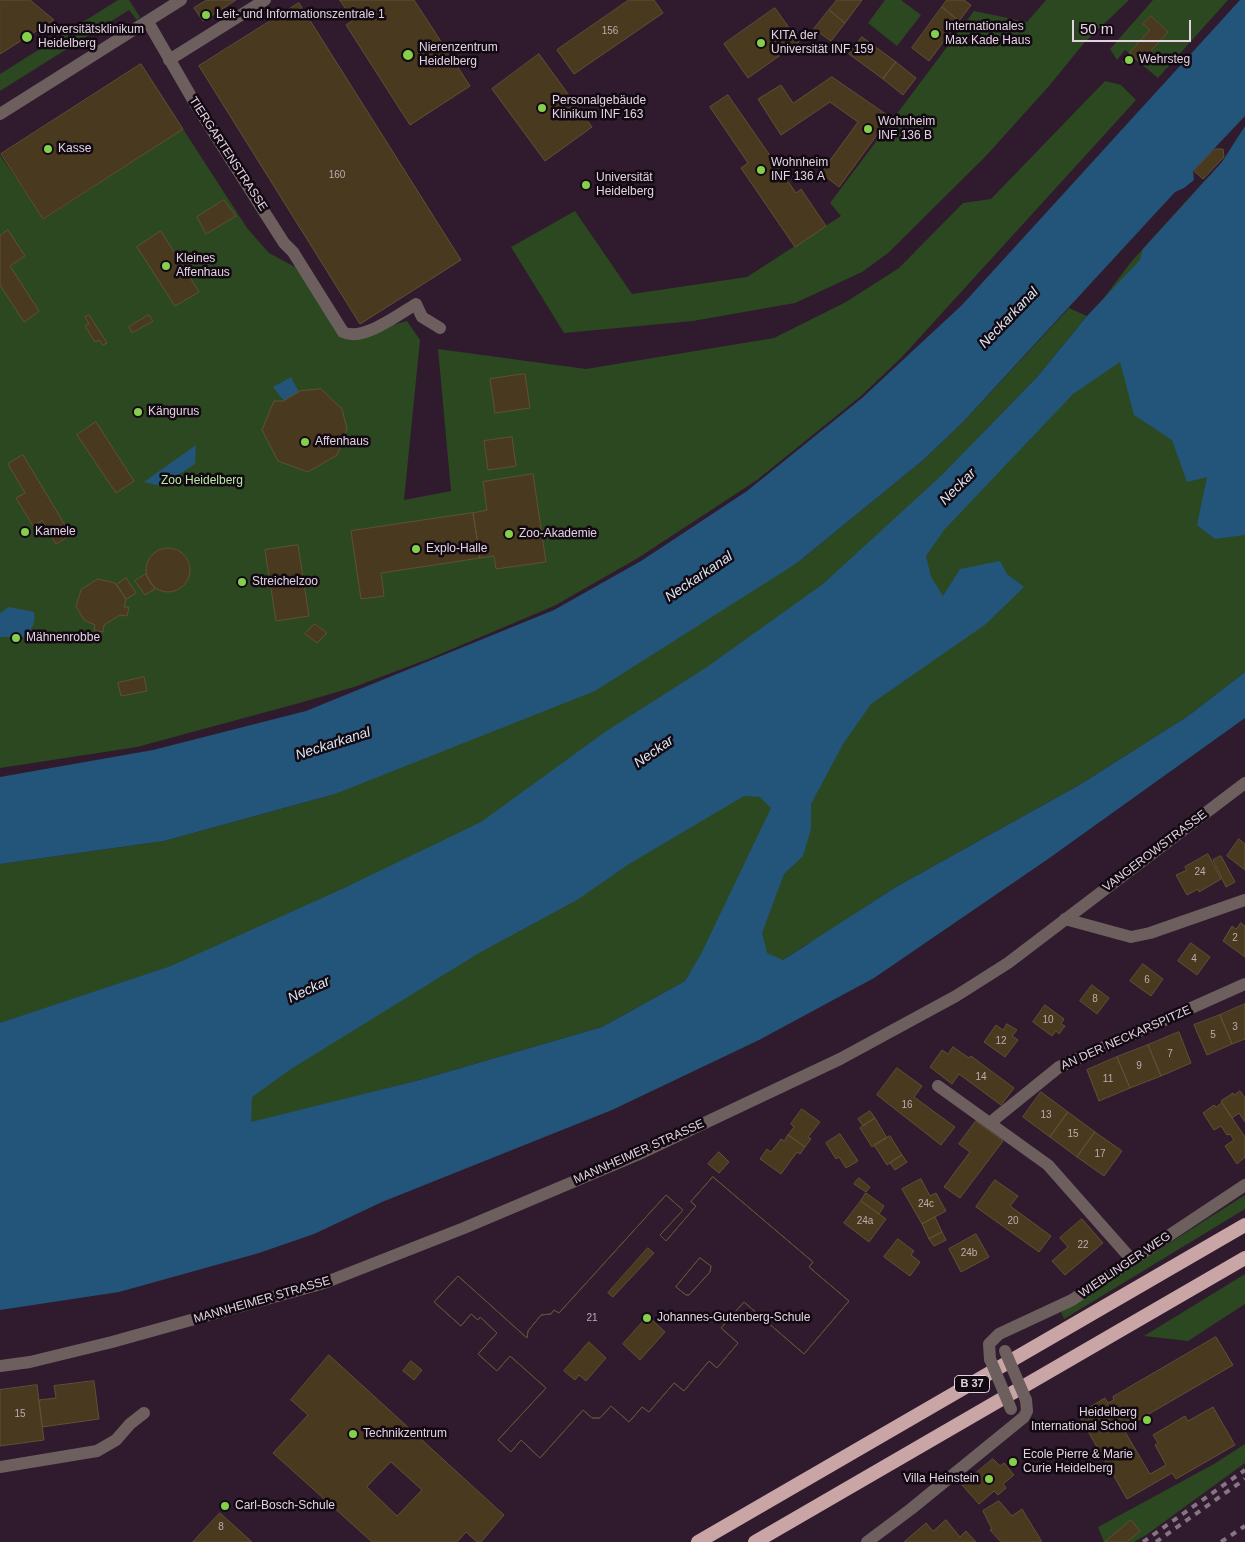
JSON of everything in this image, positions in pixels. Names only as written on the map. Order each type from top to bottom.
[{"type":"highway","name":"B 37","points":[[698,1542],[1245,1225]]},
{"type":"highway","name":"B 37","points":[[755,1542],[1245,1258]]},
{"type":"street","points":[[0,114],[181,0]]},
{"type":"street","points":[[169,60],[265,0]]},
{"type":"street","name":"TIERGARTENSTRASSE","points":[[148,22],[169,60],[284,243],[293,252],[343,332],[350,336],[364,334],[416,304],[422,317],[440,328]]},
{"type":"street","name":"VANGEROWSTRASSE","points":[[1065,919],[1245,783]]},
{"type":"street","points":[[1065,919],[1131,937],[1150,933],[1245,900]]},
{"type":"street","name":"MANNHEIMER STRASSE","points":[[0,1366],[30,1362],[112,1342],[324,1282],[464,1228],[639,1154],[899,1029],[1008,963],[1065,919]]},
{"type":"street","name":"AN DER NECKARSPITZE","points":[[991,1122],[1059,1067],[1245,984]]},
{"type":"street","points":[[938,1086],[991,1122],[1048,1165],[1132,1260]]},
{"type":"street","name":"WIEBLINGER WEG","points":[[1024,1417],[1011,1409],[990,1359],[989,1344],[999,1334],[1072,1300],[1245,1185]]},
{"type":"street","points":[[867,1542],[911,1510],[1024,1417],[1027,1411],[1026,1400],[999,1334]]},
{"type":"street","points":[[0,1466],[98,1452],[116,1440],[130,1424],[144,1413]]},
{"type":"green space","points":[[118,0],[129,0],[140,17],[137,20],[129,10],[0,91],[0,74]]},
{"type":"green space","points":[[885,0],[901,0],[921,15],[897,46],[868,23]]},
{"type":"green space","points":[[1046,0],[1129,0],[1084,43],[1049,86],[985,157],[888,253],[862,272],[795,303],[693,321],[564,333],[511,247],[575,211],[632,294],[747,277],[841,216],[830,203],[974,11],[1027,22]]},
{"type":"green space","points":[[1153,0],[1228,0],[1158,78],[1140,63],[1168,32],[1151,16],[1143,24],[1150,30],[1129,53],[1125,50],[1117,60],[1110,49]]},
{"type":"green space","name":"Zoo Heidelberg","points":[[1105,81],[1121,85],[1136,100],[901,358],[861,396],[757,480],[638,558],[554,606],[431,658],[354,687],[137,747],[0,768],[0,155],[44,219],[183,129],[247,228],[269,253],[295,267],[340,332],[364,333],[407,321],[420,340],[404,500],[451,491],[438,349],[586,369],[774,338],[846,302],[899,268],[963,203],[991,199]]},
{"type":"green space","points":[[1209,176],[1245,209],[1245,672],[1188,716],[1081,784],[896,887],[856,913],[843,930],[807,944],[783,960],[689,974],[685,981],[602,1027],[416,1081],[250,1124],[0,1172],[0,864],[164,841],[335,794],[797,563],[922,461],[963,422],[1069,308],[1087,316],[1038,376],[975,441],[1051,368],[1131,262]]},
{"type":"green space","points":[[1245,1195],[1245,1209],[1064,1319],[1061,1312]]},
{"type":"green space","points":[[1245,1274],[1245,1304],[1188,1341],[1144,1336]]},
{"type":"green space","points":[[1245,1444],[1245,1463],[1146,1535],[1134,1542],[1104,1542],[1098,1527],[1214,1464]]},
{"type":"water","name":"Neckarkanal","points":[[1240,0],[1245,0],[1245,116],[1193,171],[1194,180],[1175,192],[963,422],[922,461],[797,563],[595,691],[335,794],[164,841],[0,864],[0,777],[153,750],[306,711],[554,610],[641,561],[747,491],[862,398],[962,305]]},
{"type":"water","name":"Neckar","points":[[1245,126],[1245,535],[1215,539],[1197,525],[1207,477],[1187,482],[1172,440],[1134,415],[1120,362],[1073,394],[944,530],[926,556],[931,577],[943,596],[960,569],[1000,561],[1007,574],[1024,587],[986,624],[871,704],[843,744],[811,804],[811,829],[803,856],[784,874],[762,933],[767,953],[783,960],[896,887],[1081,784],[1188,716],[1245,672],[1245,718],[1048,859],[874,978],[759,1040],[612,1110],[382,1202],[314,1234],[259,1253],[119,1292],[0,1310],[0,1023],[171,966],[340,890],[481,822],[605,732],[707,667],[823,584],[942,475],[1038,376],[1087,316],[1140,260],[1143,249],[1222,162]],"holes":[[[744,796],[760,797],[771,808],[701,954],[685,981],[602,1027],[416,1081],[251,1122],[252,1097],[291,1069],[479,953],[577,900],[629,864]]]},
{"type":"water","points":[[291,377],[299,392],[284,401],[273,387]]},
{"type":"water","points":[[196,445],[195,464],[161,486],[144,482]]},
{"type":"water","points":[[9,607],[34,612],[33,626],[24,637],[0,637],[0,613]]},
{"type":"building","points":[[0,0],[30,0],[54,20],[0,54]]},
{"type":"building","name":"Leit- und Informationszentrale 1","points":[[207,0],[236,0],[203,21],[194,8]]},
{"type":"building","name":"Nierenzentrum Heidelberg","points":[[340,0],[414,0],[470,86],[410,125],[346,25],[353,20]]},
{"type":"building","points":[[629,0],[654,0],[663,13],[574,74],[557,50]]},
{"type":"building","points":[[837,0],[862,0],[845,23],[829,10]]},
{"type":"building","points":[[947,0],[964,0],[971,5],[959,21],[942,7]]},
{"type":"building","points":[[299,3],[461,260],[360,324],[199,66]]},
{"type":"building","name":"Internationales Max Kade Haus","points":[[942,7],[959,21],[929,61],[912,48]]},
{"type":"building","name":"KITA der Universität INF 159","points":[[775,8],[799,42],[748,78],[724,44]]},
{"type":"building","points":[[829,10],[845,23],[831,41],[814,29]]},
{"type":"building","points":[[1151,16],[1168,32],[1140,63],[1129,53],[1150,30],[1143,24]]},
{"type":"building","points":[[862,37],[896,62],[883,79],[849,54]]},
{"type":"building","name":"Personalgebäude Klinikum INF 163","points":[[539,54],[592,127],[545,161],[492,89]]},
{"type":"building","name":"Wehrsteg","points":[[1130,54],[1135,58],[1128,66],[1123,62]]},
{"type":"building","points":[[896,62],[916,78],[903,95],[883,79]]},
{"type":"building","points":[[141,64],[183,129],[43,219],[1,154]]},
{"type":"building","name":"Wohnheim INF 136 B","points":[[832,77],[890,117],[839,187],[821,173],[858,122],[830,102],[781,135],[758,99],[781,85],[793,103]]},
{"type":"building","name":"Wohnheim INF 136 A","points":[[728,95],[796,193],[801,189],[826,226],[795,247],[741,168],[748,163],[710,107]]},
{"type":"building","points":[[1215,149],[1223,149],[1224,157],[1203,179],[1194,171]]},
{"type":"building","points":[[224,200],[236,216],[206,234],[197,217]]},
{"type":"building","points":[[8,230],[25,256],[10,266],[39,311],[24,322],[0,285],[0,236]]},
{"type":"building","name":"Kleines Affenhaus","points":[[161,231],[199,292],[175,306],[137,247]]},
{"type":"building","points":[[89,315],[107,343],[103,345],[99,340],[95,342],[85,326],[89,324],[85,317]]},
{"type":"building","points":[[149,315],[153,321],[132,333],[129,327]]},
{"type":"building","points":[[525,374],[530,408],[495,413],[490,379]]},
{"type":"building","name":"Affenhaus","points":[[321,389],[342,409],[347,429],[337,455],[308,472],[278,461],[262,430],[274,401],[283,401],[300,391]]},
{"type":"building","points":[[96,422],[134,481],[116,493],[77,435]]},
{"type":"building","points":[[512,437],[516,466],[488,470],[484,441]]},
{"type":"building","points":[[23,455],[71,535],[56,544],[42,520],[33,526],[16,498],[25,493],[8,464]]},
{"type":"building","name":"Zoo-Akademie","points":[[533,474],[546,562],[496,569],[494,556],[480,558],[473,513],[487,510],[483,482]]},
{"type":"building","name":"Explo-Halle","points":[[473,513],[480,558],[381,573],[384,596],[361,599],[351,531]]},
{"type":"building","points":[[298,545],[309,616],[276,621],[265,550]]},
{"type":"building","points":[[168,548],[180,552],[186,558],[190,570],[186,582],[180,588],[168,592],[156,588],[150,582],[146,570],[150,558],[156,552]]},
{"type":"building","points":[[146,574],[155,589],[145,595],[135,581]]},
{"type":"building","points":[[126,578],[136,593],[126,599],[117,585]]},
{"type":"building","points":[[98,579],[115,583],[126,599],[124,607],[129,607],[127,616],[120,615],[104,625],[103,632],[94,630],[95,625],[84,620],[76,606],[81,590]]},
{"type":"building","points":[[315,624],[327,633],[317,643],[305,634]]},
{"type":"building","points":[[144,677],[147,691],[121,696],[118,683]]},
{"type":"building","points":[[1239,839],[1245,844],[1245,870],[1227,856]]},
{"type":"building","points":[[1208,854],[1221,879],[1199,892],[1198,889],[1187,895],[1176,875],[1187,870],[1185,867]]},
{"type":"building","points":[[1221,856],[1235,882],[1226,887],[1213,860]]},
{"type":"building","points":[[1241,923],[1245,926],[1245,957],[1223,941],[1232,926],[1236,929]]},
{"type":"building","points":[[1191,943],[1210,957],[1197,975],[1178,961]]},
{"type":"building","points":[[1143,964],[1163,979],[1151,996],[1130,981]]},
{"type":"building","points":[[1092,985],[1109,998],[1097,1014],[1080,1001]]},
{"type":"building","points":[[1245,1004],[1245,1039],[1232,1044],[1220,1015]]},
{"type":"building","points":[[1045,1005],[1064,1019],[1061,1024],[1065,1026],[1059,1034],[1056,1031],[1052,1036],[1033,1022]]},
{"type":"building","points":[[1220,1015],[1232,1044],[1207,1055],[1194,1025]]},
{"type":"building","points":[[1007,1024],[1017,1030],[1012,1036],[1018,1040],[1005,1057],[984,1042],[996,1025],[1003,1030]]},
{"type":"building","points":[[1179,1032],[1191,1063],[1161,1076],[1148,1045]]},
{"type":"building","points":[[1148,1045],[1161,1076],[1130,1088],[1117,1057]]},
{"type":"building","points":[[953,1047],[969,1058],[971,1056],[1014,1088],[1001,1105],[959,1074],[952,1084],[930,1067],[942,1050],[948,1054]]},
{"type":"building","points":[[1117,1057],[1130,1088],[1099,1101],[1087,1070]]},
{"type":"building","points":[[897,1068],[922,1086],[914,1097],[955,1127],[941,1145],[877,1095]]},
{"type":"building","points":[[1240,1091],[1245,1098],[1245,1122],[1239,1113],[1232,1118],[1221,1101]]},
{"type":"building","points":[[1041,1092],[1068,1112],[1050,1137],[1023,1117]]},
{"type":"building","points":[[1222,1103],[1245,1137],[1245,1157],[1237,1164],[1225,1146],[1234,1140],[1230,1134],[1227,1135],[1221,1126],[1214,1130],[1203,1113],[1214,1105],[1216,1107]]},
{"type":"building","points":[[802,1109],[820,1122],[808,1137],[811,1139],[805,1147],[788,1135],[794,1127],[791,1124]]},
{"type":"building","points":[[870,1111],[875,1118],[863,1126],[858,1119]]},
{"type":"building","points":[[1068,1112],[1095,1132],[1077,1157],[1050,1137]]},
{"type":"building","points":[[875,1118],[887,1138],[872,1147],[860,1128]]},
{"type":"building","points":[[976,1121],[1003,1141],[960,1198],[944,1187],[970,1152],[959,1144]]},
{"type":"building","points":[[1095,1132],[1122,1151],[1104,1176],[1077,1157]]},
{"type":"building","points":[[840,1134],[858,1161],[846,1168],[839,1157],[836,1159],[826,1143]]},
{"type":"building","points":[[788,1135],[805,1147],[800,1154],[797,1152],[781,1174],[760,1159],[767,1149],[771,1152],[781,1139],[784,1141]]},
{"type":"building","points":[[890,1136],[902,1155],[887,1165],[874,1145]]},
{"type":"building","points":[[719,1152],[729,1162],[719,1173],[708,1164]]},
{"type":"building","points":[[902,1155],[907,1162],[895,1170],[890,1163]]},
{"type":"building","points":[[713,1177],[813,1262],[809,1267],[849,1301],[804,1354],[744,1302],[721,1328],[738,1343],[717,1368],[709,1361],[684,1391],[674,1383],[649,1412],[642,1407],[629,1422],[611,1406],[600,1418],[592,1418],[583,1410],[540,1458],[521,1440],[511,1452],[498,1440],[546,1388],[510,1356],[497,1371],[478,1354],[497,1333],[480,1317],[478,1320],[471,1314],[461,1326],[434,1302],[458,1276],[527,1338],[528,1331],[541,1315],[551,1314],[554,1310],[559,1313],[666,1195],[683,1210],[660,1235],[666,1241],[696,1206],[691,1202]],"holes":[[[700,1258],[711,1266],[710,1272],[689,1295],[686,1295],[676,1287]]]},
{"type":"building","points":[[713,1177],[813,1262],[809,1267],[849,1301],[804,1354],[744,1302],[721,1328],[738,1343],[717,1368],[709,1361],[684,1391],[674,1383],[649,1412],[642,1407],[629,1422],[611,1406],[600,1418],[592,1418],[583,1410],[540,1458],[521,1440],[511,1452],[498,1440],[546,1388],[510,1356],[497,1371],[478,1354],[497,1333],[480,1317],[478,1320],[471,1314],[461,1326],[434,1302],[458,1276],[527,1338],[528,1331],[541,1315],[551,1314],[554,1310],[559,1313],[666,1195],[683,1210],[660,1235],[666,1241],[696,1206],[691,1202]],"holes":[[[648,1248],[654,1253],[613,1297],[608,1293]],[[700,1258],[711,1266],[710,1272],[689,1295],[686,1295],[676,1287]],[[648,1316],[665,1332],[640,1360],[623,1344]],[[589,1342],[606,1358],[586,1381],[579,1375],[575,1380],[564,1371]]]},
{"type":"building","points":[[859,1178],[870,1187],[866,1192],[854,1184]]},
{"type":"building","points":[[921,1179],[930,1196],[936,1193],[946,1211],[922,1224],[902,1189]]},
{"type":"building","points":[[995,1180],[1018,1196],[1010,1206],[1051,1236],[1039,1252],[976,1207]]},
{"type":"building","points":[[866,1193],[884,1206],[879,1214],[861,1201]]},
{"type":"building","points":[[861,1201],[886,1219],[869,1242],[844,1223]]},
{"type":"building","points":[[935,1217],[942,1232],[929,1239],[922,1224]]},
{"type":"building","points":[[1082,1219],[1103,1243],[1065,1275],[1052,1261],[1068,1247],[1060,1238]]},
{"type":"building","points":[[942,1232],[946,1240],[934,1246],[929,1239]]},
{"type":"building","points":[[976,1234],[989,1257],[961,1272],[949,1249]]},
{"type":"building","points":[[898,1239],[914,1251],[911,1255],[920,1262],[910,1276],[884,1257]]},
{"type":"building","points":[[1216,1337],[1233,1365],[1130,1425],[1128,1421],[1121,1425],[1150,1474],[1166,1465],[1155,1445],[1158,1443],[1153,1435],[1185,1416],[1188,1421],[1213,1407],[1235,1445],[1176,1479],[1172,1473],[1127,1499],[1078,1414],[1105,1398],[1108,1403],[1114,1400],[1113,1397]]},
{"type":"building","name":"Technikzentrum","points":[[329,1355],[504,1515],[481,1542],[477,1542],[466,1532],[457,1542],[372,1542],[273,1453],[308,1415],[291,1400]],"holes":[[[391,1462],[422,1490],[397,1516],[367,1487]]]},
{"type":"building","points":[[411,1361],[422,1370],[414,1380],[403,1371]]},
{"type":"building","points":[[94,1381],[99,1419],[42,1427],[39,1400],[56,1398],[54,1386]]},
{"type":"building","points":[[37,1385],[44,1440],[0,1446],[0,1390]]},
{"type":"building","name":"Villa Heinstein","points":[[993,1459],[1000,1466],[1004,1463],[1014,1475],[1003,1484],[1006,1488],[998,1495],[994,1491],[979,1504],[962,1485]]},
{"type":"building","points":[[999,1501],[1012,1516],[1022,1509],[1042,1542],[1001,1542],[990,1530],[992,1529],[983,1511]]},
{"type":"building","name":"Carl-Bosch-Schule","points":[[220,1513],[252,1542],[193,1542]]},
{"type":"building","points":[[946,1520],[960,1537],[966,1531],[976,1542],[904,1542],[926,1523],[933,1531]]},
{"type":"building","points":[[1131,1520],[1140,1531],[1127,1542],[1105,1542]]},
{"type":"railway","points":[[1143,1542],[1245,1470]]},
{"type":"railway","points":[[1156,1542],[1245,1479]]},
{"type":"railway","points":[[1221,1542],[1245,1526]]},
{"type":"place","name":"Leit- und Informationszentrale 1","points":[[206,15]]},
{"type":"place","name":"Internationales Max Kade Haus","points":[[935,34]]},
{"type":"place","name":"Universitätsklinikum Heidelberg","points":[[27,37]]},
{"type":"place","name":"KITA der Universität INF 159","points":[[761,43]]},
{"type":"place","name":"Nierenzentrum Heidelberg","points":[[408,55]]},
{"type":"place","name":"Wehrsteg","points":[[1129,60]]},
{"type":"place","name":"Personalgebäude Klinikum INF 163","points":[[542,108]]},
{"type":"place","name":"Wohnheim INF 136 B","points":[[868,129]]},
{"type":"place","name":"Kasse","points":[[48,149]]},
{"type":"place","name":"Wohnheim INF 136 A","points":[[761,170]]},
{"type":"place","name":"Universität Heidelberg","points":[[586,185]]},
{"type":"place","name":"Kleines Affenhaus","points":[[166,266]]},
{"type":"place","name":"Kängurus","points":[[138,412]]},
{"type":"place","name":"Affenhaus","points":[[305,442]]},
{"type":"place","name":"Kamele","points":[[25,532]]},
{"type":"place","name":"Zoo-Akademie","points":[[509,534]]},
{"type":"place","name":"Explo-Halle","points":[[416,549]]},
{"type":"place","name":"Streichelzoo","points":[[242,582]]},
{"type":"place","name":"Mähnenrobbe","points":[[16,638]]},
{"type":"place","name":"Johannes-Gutenberg-Schule","points":[[647,1318]]},
{"type":"place","name":"Heidelberg International School","points":[[1147,1420]]},
{"type":"place","name":"Technikzentrum","points":[[353,1434]]},
{"type":"place","name":"Ecole Pierre & Marie Curie Heidelberg","points":[[1013,1462]]},
{"type":"place","name":"Villa Heinstein","points":[[989,1479]]},
{"type":"place","name":"Carl-Bosch-Schule","points":[[225,1506]]}]
